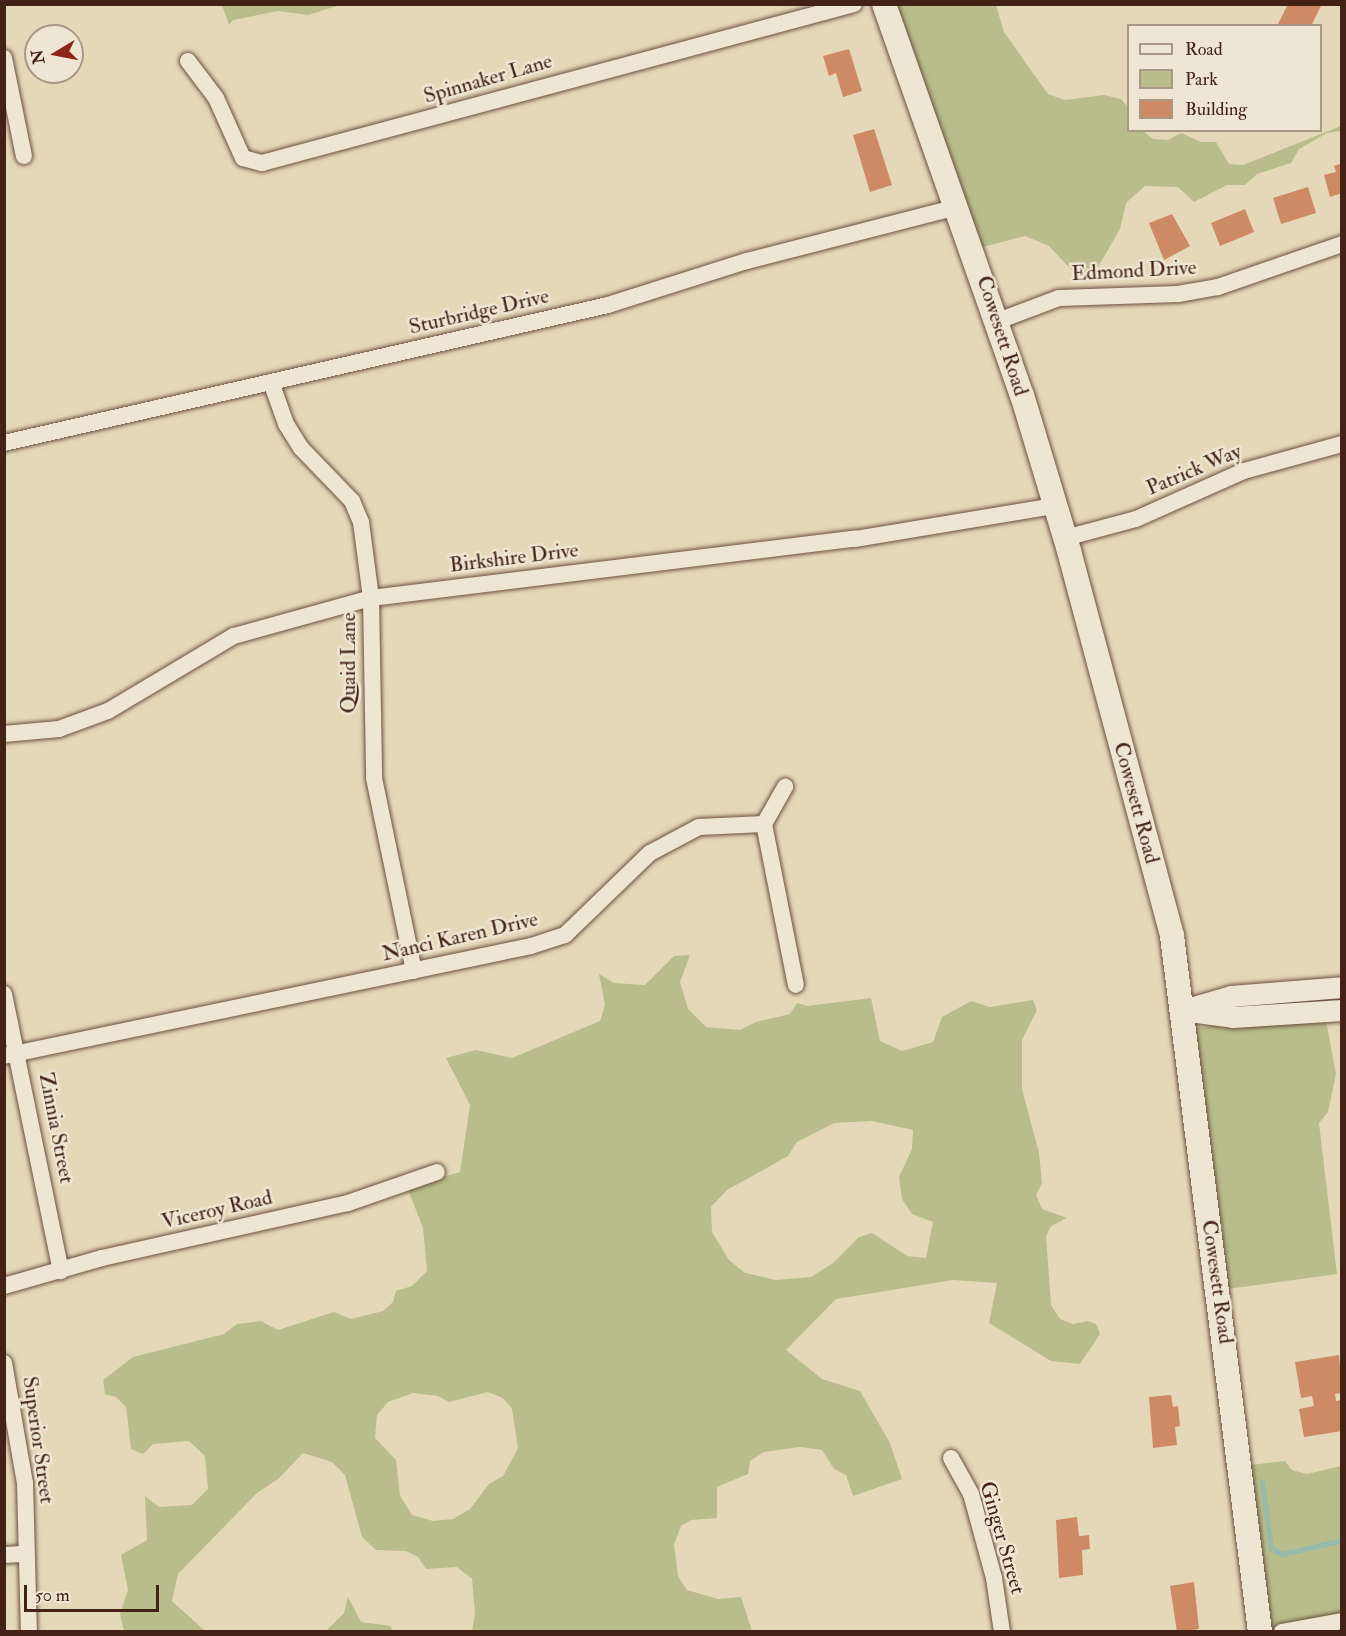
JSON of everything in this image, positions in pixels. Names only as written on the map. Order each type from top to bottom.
[{"type":"main road","name":"Cowesett Road","points":[[884,4],[925,124],[958,207],[998,321],[1065,538],[1172,936],[1260,1632]]},
{"type":"street","name":"Spinnaker Lane","points":[[189,62],[216,98],[243,158],[262,163],[854,4]]},
{"type":"street","points":[[4,58],[24,156]]},
{"type":"street","name":"Sturbridge Drive","points":[[4,443],[608,305],[747,261],[958,207]]},
{"type":"street","name":"Edmond Drive","points":[[998,321],[1059,298],[1178,294],[1218,287],[1341,244]]},
{"type":"street","name":"Quaid Lane","points":[[271,382],[286,424],[301,448],[352,501],[361,522],[371,598],[374,778],[414,971]]},
{"type":"street","name":"Patrick Way","points":[[1065,538],[1136,519],[1244,471],[1341,444]]},
{"type":"street","name":"Birkshire Drive","points":[[4,734],[59,729],[108,711],[234,636],[371,598],[855,539],[1054,506]]},
{"type":"street","points":[[785,787],[764,824],[796,985]]},
{"type":"street","name":"Nanci Karen Drive","points":[[11,1054],[414,971],[565,936],[651,853],[699,827],[764,824]]},
{"type":"street","points":[[1183,1010],[1231,996],[1341,987]]},
{"type":"street","name":"Zinnia Street","points":[[4,994],[11,1054],[61,1271]]},
{"type":"street","points":[[1183,1010],[1233,1017],[1341,1010]]},
{"type":"street","name":"Viceroy Road","points":[[4,1286],[348,1203],[437,1172]]},
{"type":"street","name":"Superior Street","points":[[4,1363],[25,1483],[30,1632]]},
{"type":"street","name":"Ginger Street","points":[[951,1458],[970,1494],[993,1578],[1002,1632]]},
{"type":"street","points":[[4,1555],[26,1554]]},
{"type":"street","points":[[1282,1632],[1341,1622]]},
{"type":"green space","points":[[222,5],[340,5],[308,15],[278,11],[233,20],[229,25]]},
{"type":"green space","points":[[881,5],[996,5],[1004,32],[1048,94],[1065,100],[1104,95],[1121,99],[1127,106],[1127,132],[1144,132],[1153,139],[1168,140],[1181,133],[1201,142],[1216,142],[1229,164],[1243,165],[1341,126],[1341,131],[1327,133],[1299,149],[1291,163],[1257,174],[1245,185],[1227,185],[1194,202],[1178,187],[1145,186],[1126,203],[1120,229],[1098,267],[1078,277],[1049,246],[1025,236],[972,250]]},
{"type":"green space","points":[[690,955],[680,982],[688,1009],[706,1027],[740,1030],[756,1022],[790,1014],[797,1003],[807,1006],[871,998],[880,1041],[902,1051],[933,1042],[942,1017],[971,1001],[990,1007],[1033,1000],[1037,1010],[1022,1040],[1022,1089],[1039,1153],[1042,1183],[1036,1195],[1042,1209],[1067,1218],[1051,1226],[1046,1236],[1051,1305],[1060,1319],[1073,1324],[1088,1321],[1096,1324],[1100,1334],[1080,1364],[1051,1361],[989,1323],[997,1283],[953,1280],[836,1299],[786,1350],[822,1379],[860,1391],[890,1443],[902,1479],[853,1496],[846,1475],[834,1469],[822,1450],[800,1447],[764,1452],[750,1461],[748,1474],[717,1487],[717,1518],[691,1520],[681,1526],[674,1544],[678,1576],[687,1590],[718,1599],[741,1597],[752,1631],[472,1631],[475,1613],[472,1579],[457,1567],[426,1569],[418,1557],[406,1551],[376,1550],[362,1537],[345,1475],[332,1462],[303,1453],[278,1479],[257,1493],[178,1574],[172,1601],[205,1631],[124,1631],[120,1614],[128,1590],[121,1555],[147,1540],[145,1496],[159,1507],[192,1505],[208,1489],[205,1456],[189,1441],[153,1444],[143,1454],[131,1449],[126,1407],[116,1397],[105,1394],[103,1380],[133,1357],[224,1334],[237,1324],[261,1321],[278,1330],[334,1312],[351,1319],[383,1311],[393,1302],[396,1291],[412,1286],[427,1271],[423,1228],[407,1187],[460,1172],[470,1105],[446,1058],[476,1050],[512,1058],[600,1021],[605,1005],[599,974],[614,983],[645,985],[674,956]],"holes":[[[872,1121],[913,1130],[912,1149],[899,1177],[902,1199],[912,1214],[933,1222],[926,1258],[907,1256],[872,1233],[859,1237],[833,1263],[811,1277],[776,1280],[745,1273],[729,1260],[712,1232],[711,1207],[727,1190],[788,1156],[797,1142],[834,1123]],[[488,1392],[503,1398],[512,1409],[518,1448],[503,1476],[489,1484],[470,1509],[453,1519],[433,1521],[412,1515],[400,1496],[396,1460],[375,1438],[377,1415],[388,1402],[413,1393],[438,1396],[449,1402]]]},
{"type":"green space","points":[[1325,1015],[1336,1074],[1328,1112],[1319,1123],[1337,1274],[1220,1290],[1185,1029]]},
{"type":"green space","points":[[1285,1461],[1292,1470],[1307,1474],[1341,1466],[1341,1631],[1260,1631],[1242,1466]]},
{"type":"green space","points":[[348,1597],[361,1622],[391,1626],[392,1631],[326,1631],[344,1613]]},
{"type":"building","points":[[1288,4],[1322,4],[1312,24],[1278,24]]},
{"type":"building","points":[[849,49],[862,91],[843,97],[836,73],[829,76],[823,56]]},
{"type":"building","points":[[874,129],[892,185],[870,192],[853,135]]},
{"type":"building","points":[[1342,163],[1342,193],[1330,197],[1324,175],[1336,172],[1334,166]]},
{"type":"building","points":[[1308,187],[1316,213],[1281,224],[1273,198]]},
{"type":"building","points":[[1245,209],[1254,232],[1220,246],[1211,223]]},
{"type":"building","points":[[1172,214],[1190,246],[1164,260],[1149,223]]},
{"type":"building","points":[[1339,1355],[1342,1393],[1335,1394],[1336,1401],[1342,1400],[1342,1431],[1304,1437],[1299,1409],[1314,1406],[1312,1396],[1301,1398],[1295,1362]]},
{"type":"building","points":[[1171,1395],[1173,1407],[1178,1406],[1180,1426],[1175,1427],[1177,1445],[1153,1448],[1149,1397]]},
{"type":"building","points":[[1077,1517],[1079,1536],[1089,1535],[1090,1549],[1082,1550],[1083,1575],[1059,1578],[1056,1520]]},
{"type":"building","points":[[1194,1582],[1199,1629],[1177,1632],[1170,1586]]},
{"type":"waterway","points":[[1262,1482],[1271,1548],[1282,1554],[1342,1540]]}]
